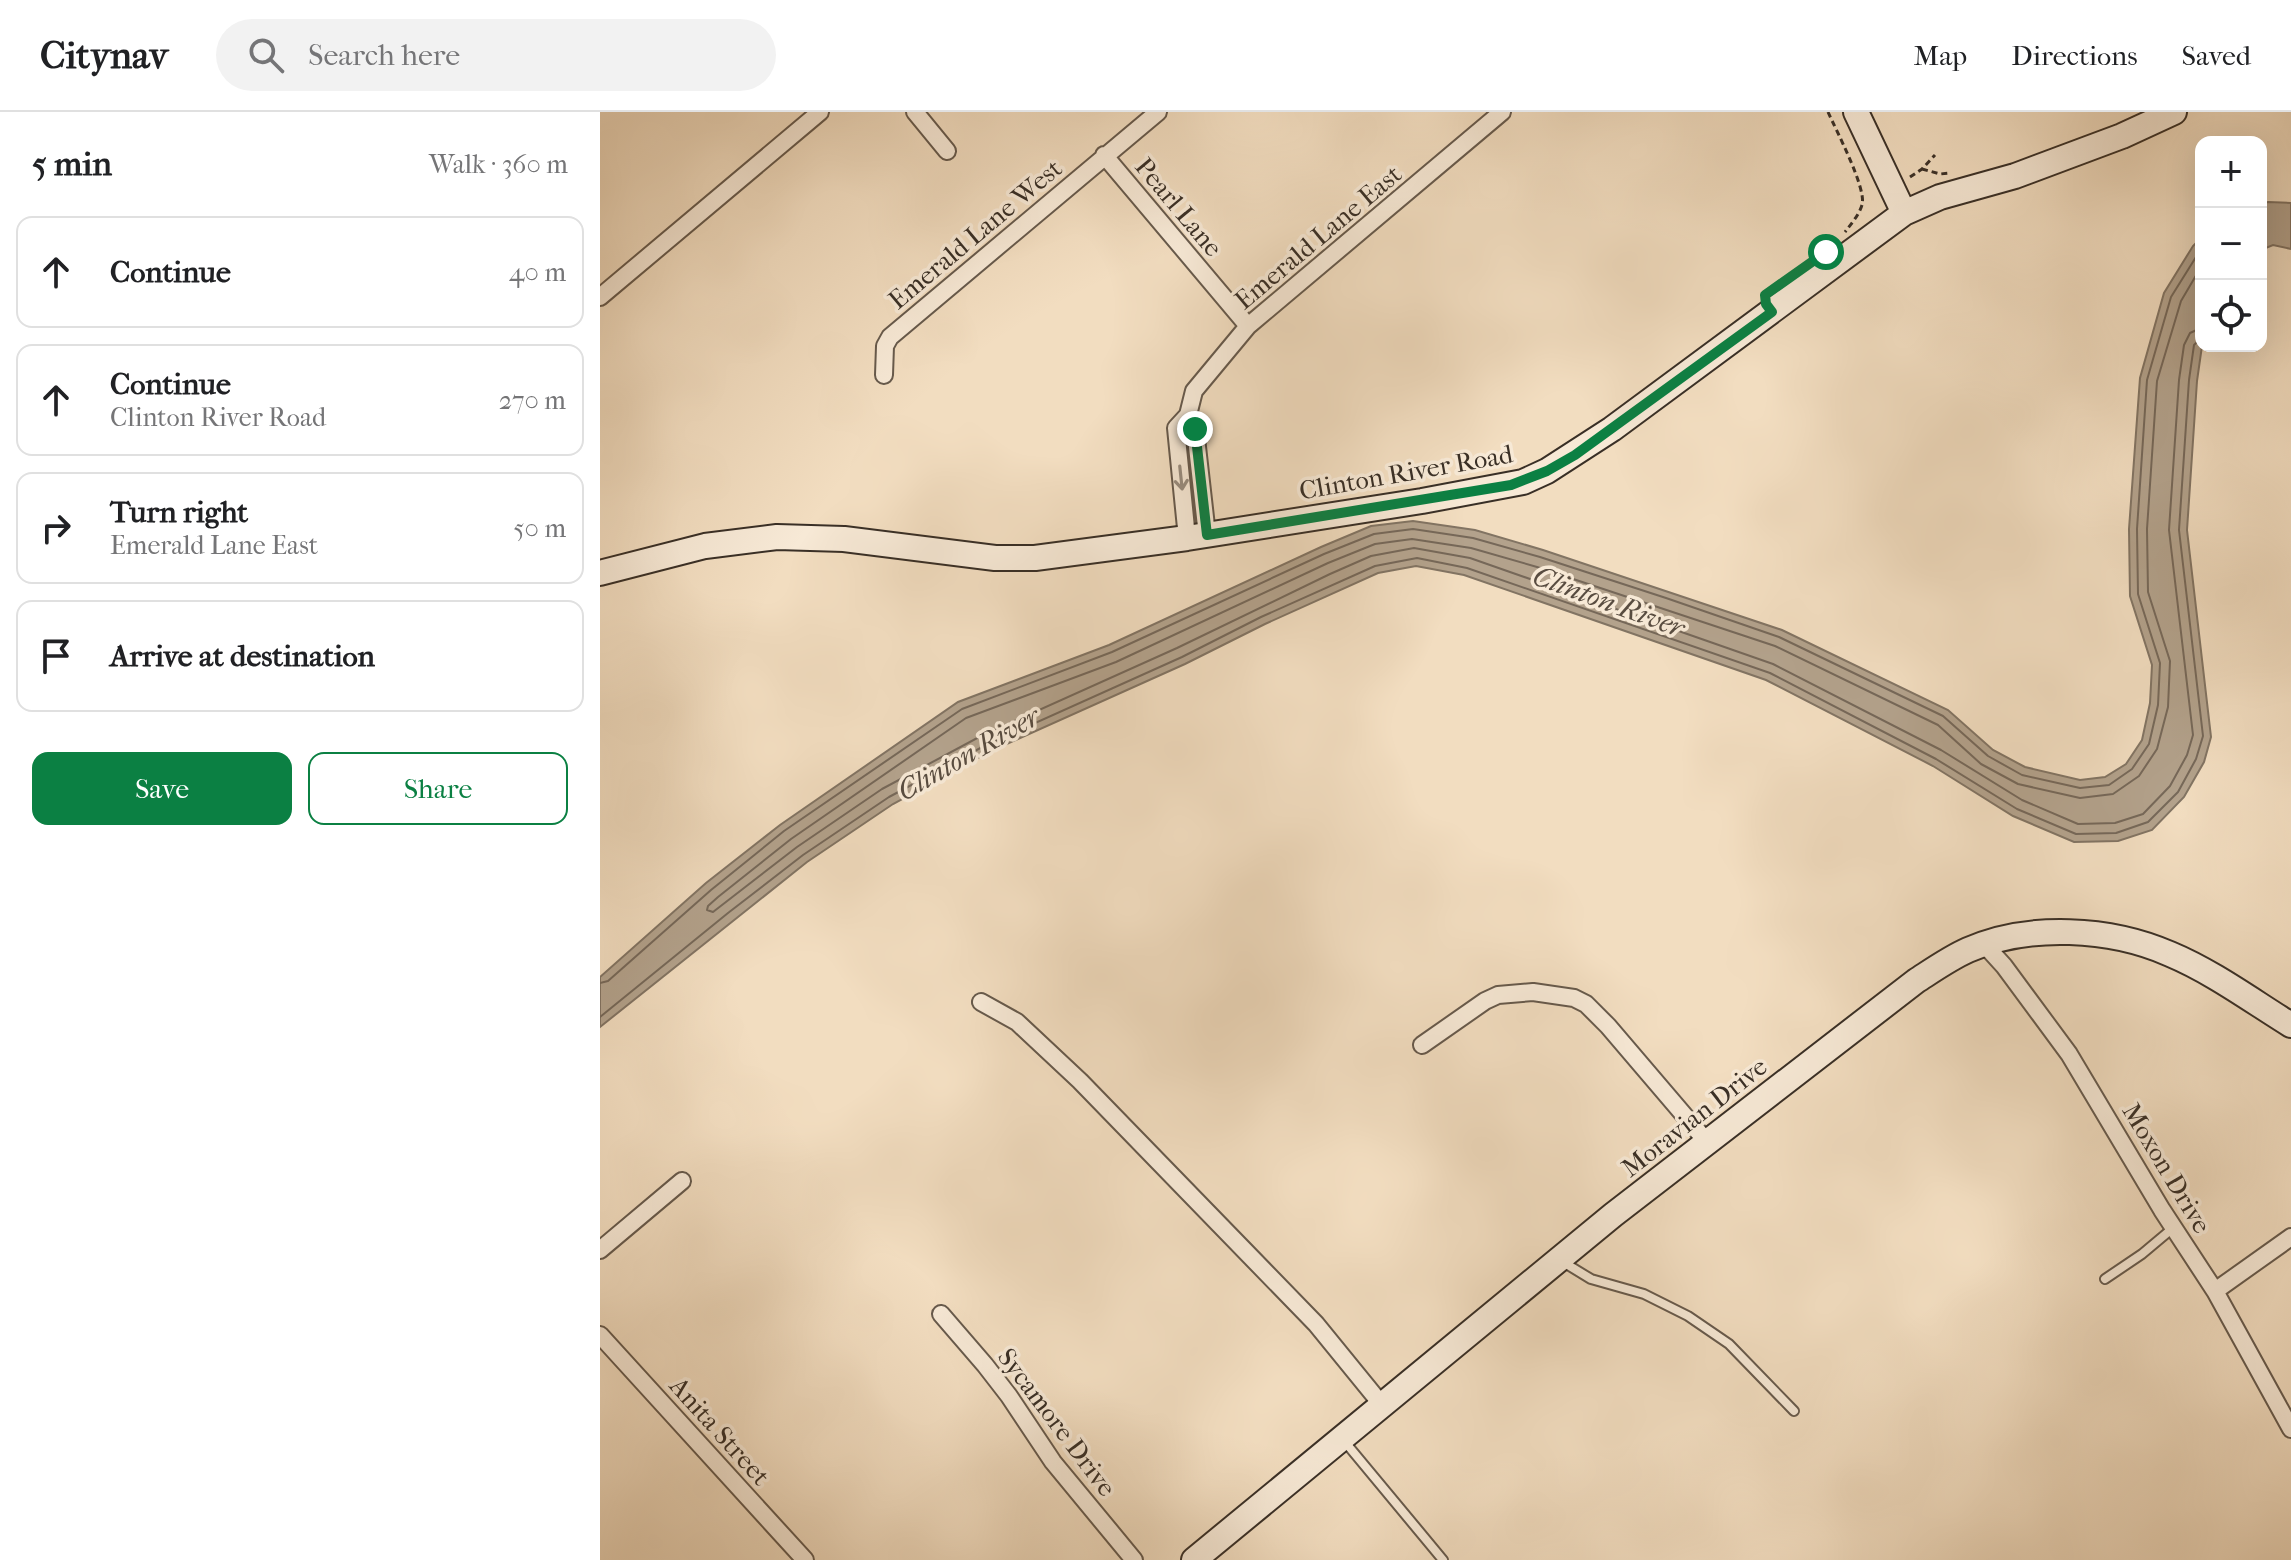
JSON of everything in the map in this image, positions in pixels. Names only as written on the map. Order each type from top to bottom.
[{"type":"street","points":[[600,297],[820,112]]},
{"type":"street","points":[[915,112],[947,151]]},
{"type":"street","name":"Emerald Lane West","points":[[884,375],[885,346],[890,337],[1158,112]]},
{"type":"street","name":"Emerald Lane East","points":[[1197,537],[1195,429],[1188,415],[1194,391],[1248,326],[1502,112]]},
{"type":"street","points":[[1856,112],[1904,213]]},
{"type":"street","name":"Clinton River Road","points":[[600,573],[670,553],[777,537],[855,540],[995,558],[1035,558],[1197,537],[1511,485],[1547,471],[1612,429],[1904,213],[1940,197],[2015,176],[2148,126],[2174,112]]},
{"type":"street","name":"Pearl Lane","points":[[1104,155],[1248,326]]},
{"type":"street","name":"Moravian Drive","points":[[1194,1560],[1559,1259],[1943,963],[1984,944],[2009,938],[2058,932],[2123,938],[2186,962],[2291,1025]]},
{"type":"street","name":"Moxon Drive","points":[[1984,944],[2069,1054],[2215,1291],[2291,1429]]},
{"type":"street","points":[[1422,1045],[1498,995],[1533,992],[1574,998],[1586,1004],[1608,1026],[1707,1142]]},
{"type":"street","points":[[981,1002],[1017,1022],[1080,1081],[1316,1324],[1382,1405]]},
{"type":"street","points":[[600,1250],[682,1181]]},
{"type":"street","points":[[2215,1291],[2291,1237]]},
{"type":"street","name":"Sycamore Drive","points":[[941,1314],[1009,1396],[1053,1462],[1134,1560]]},
{"type":"street","name":"Anita Street","points":[[600,1335],[805,1560]]},
{"type":"lane","points":[[2105,1279],[2174,1228]]},
{"type":"lane","points":[[1559,1259],[1591,1279],[1644,1294],[1688,1316],[1729,1344],[1794,1411]]},
{"type":"lane","points":[[1342,1438],[1443,1560]]},
{"type":"path","points":[[1828,112],[1863,197],[1858,214],[1840,237]]},
{"type":"path","points":[[1908,178],[1935,155]]},
{"type":"water","points":[[2267,202],[2291,203],[2291,249],[2273,245],[2267,248]]},
{"type":"water","name":"Clinton River","points":[[2195,244],[2195,352],[2201,352],[2187,530],[2211,737],[2204,762],[2184,797],[2152,830],[2118,841],[2074,842],[2013,816],[1933,766],[1766,680],[1464,575],[1416,566],[1378,573],[1265,624],[1185,664],[989,752],[893,804],[807,862],[600,1027],[600,977],[706,883],[780,825],[958,702],[1109,645],[1371,526],[1413,521],[1475,530],[1782,630],[1948,710],[1993,750],[2025,767],[2080,780],[2105,777],[2126,764],[2142,740],[2150,703],[2152,665],[2130,596],[2129,529],[2140,378],[2164,293]]},
{"type":"route","points":[[1195,429],[1207,535],[1523,482],[1575,455],[1772,312],[1764,300],[1765,295],[1826,252]]}]
